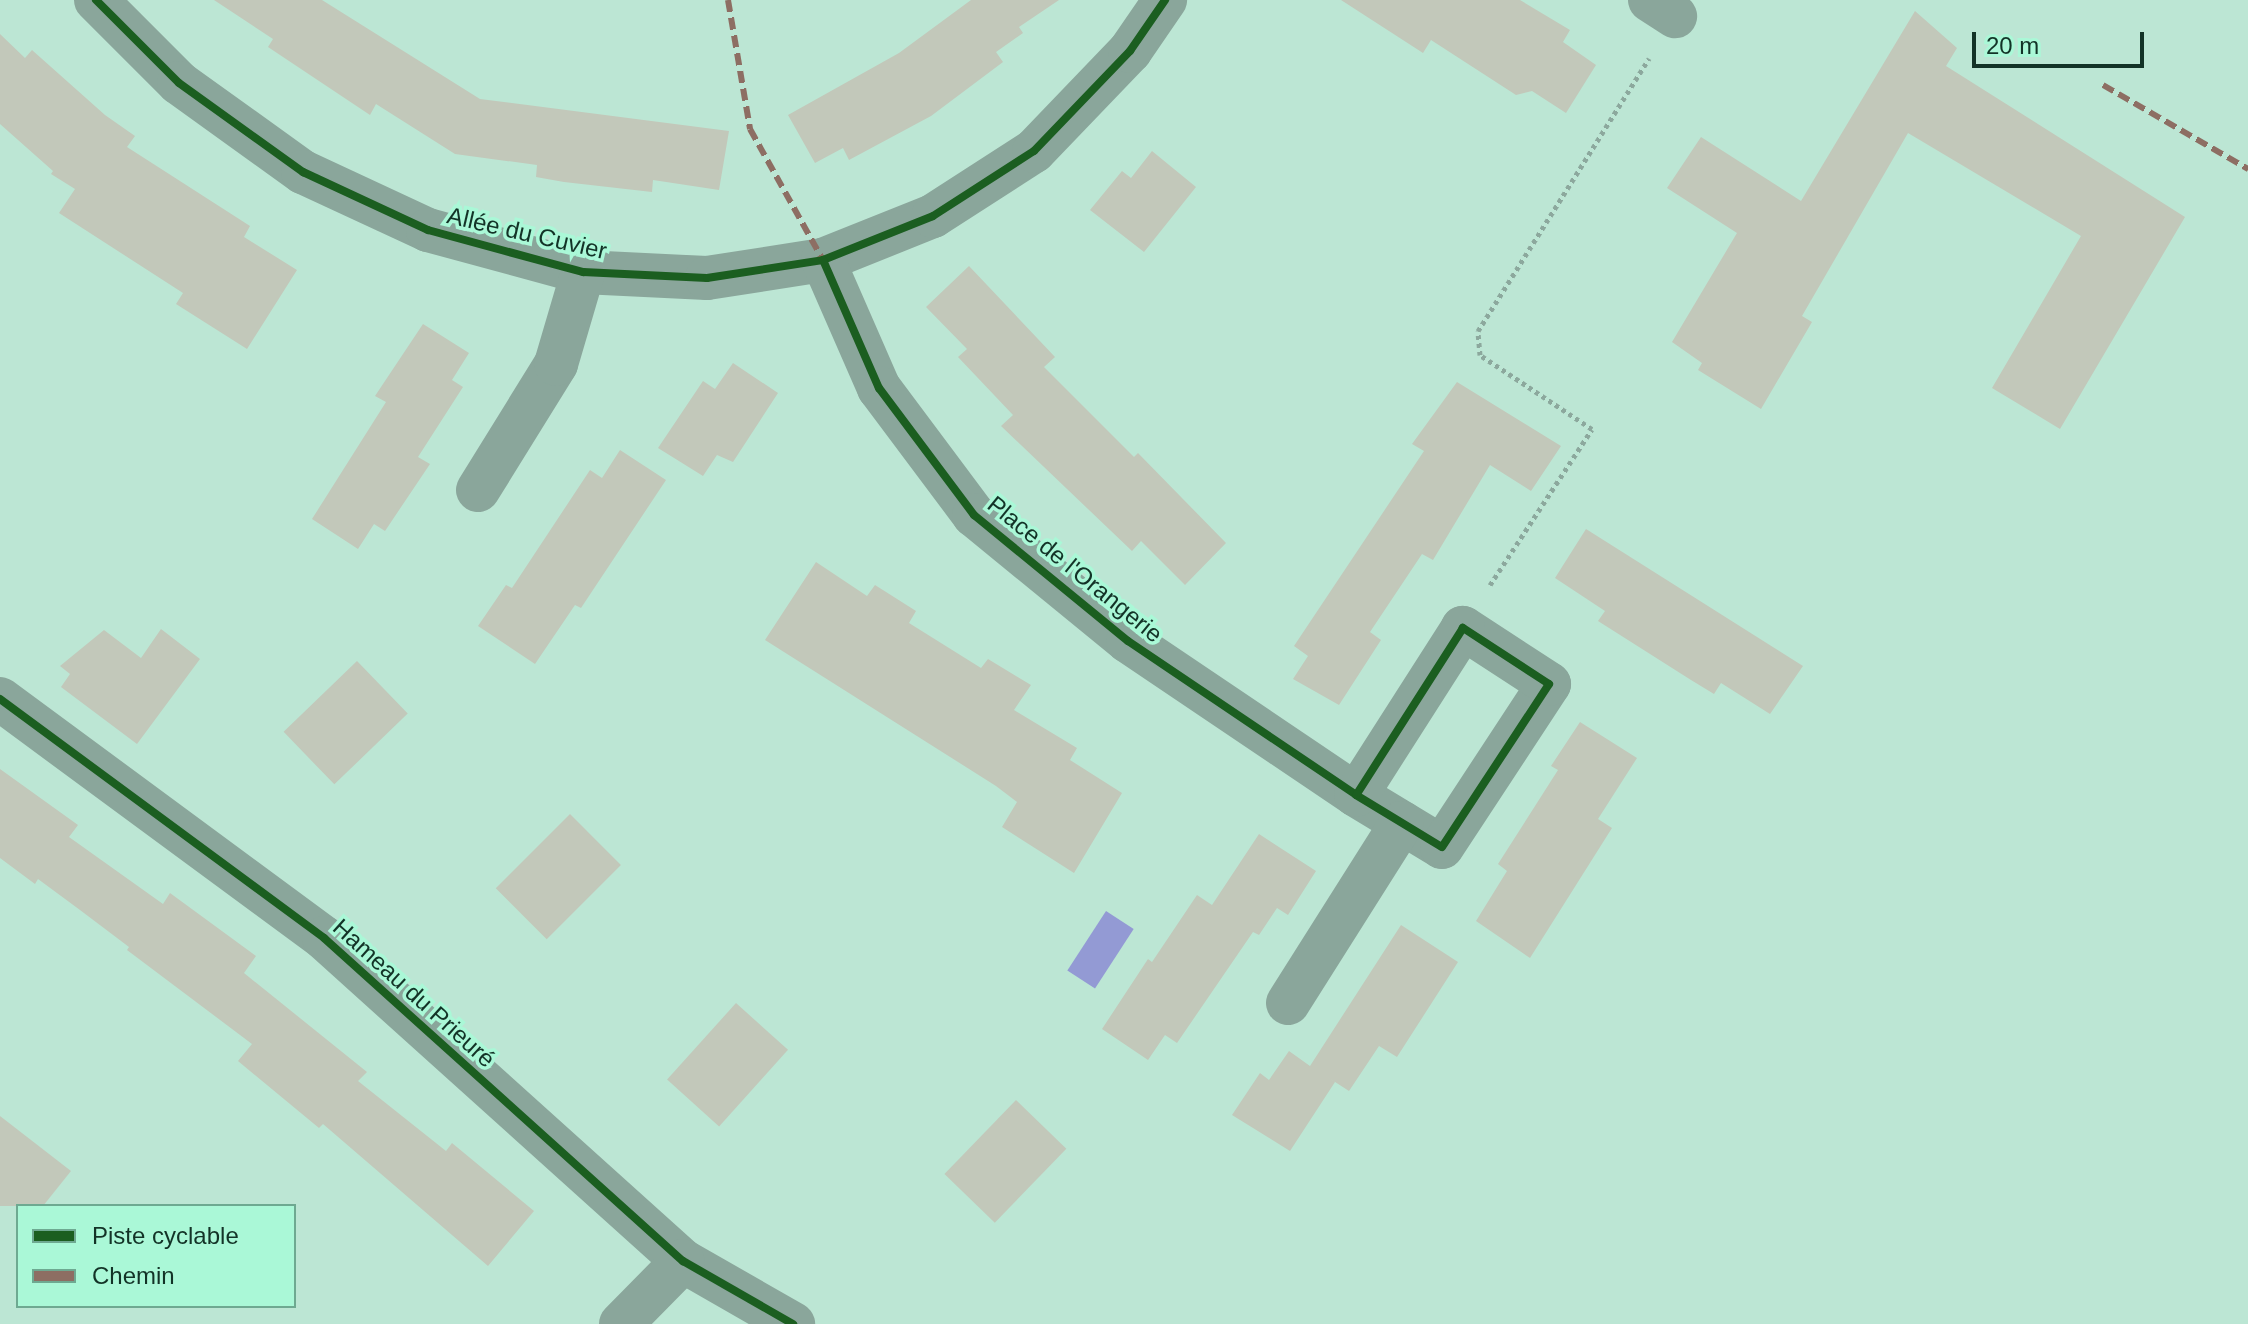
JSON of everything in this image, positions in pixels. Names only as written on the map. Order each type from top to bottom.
[{"type":"street","name":"Allée du Cuvier","points":[[96,0],[179,83],[303,172],[428,230],[583,272],[707,278],[823,260],[933,216],[1034,151],[1130,51],[1165,0]]},
{"type":"street","name":"Place de l'Orangerie","points":[[823,260],[879,388],[974,515],[1128,641],[1356,795],[1442,847],[1549,684],[1463,628]]},
{"type":"street","name":"Allée du Cuvier","points":[[478,490],[556,364],[583,272]]},
{"type":"street","points":[[1356,795],[1463,628]]},
{"type":"street","name":"Hameau du Prieuré","points":[[0,699],[324,938],[683,1261],[793,1324]]},
{"type":"street","points":[[1288,1003],[1402,823]]},
{"type":"street","points":[[621,1324],[683,1261]]},
{"type":"path","points":[[1463,628],[1592,429],[1480,355],[1478,331],[1663,8]]},
{"type":"water","points":[[1106,911],[1134,929],[1095,989],[1067,971]]},
{"type":"building","points":[[214,0],[322,0],[480,99],[729,131],[719,190],[653,180],[652,192],[564,182],[536,177],[537,165],[455,154],[376,104],[370,115],[268,47],[273,39]]},
{"type":"building","points":[[971,0],[1059,0],[1019,27],[1023,33],[996,52],[1003,62],[931,116],[849,160],[843,148],[815,163],[788,115],[899,53]]},
{"type":"building","points":[[1341,0],[1520,0],[1570,30],[1563,42],[1596,65],[1566,113],[1532,91],[1516,95],[1431,40],[1423,53]]},
{"type":"building","points":[[1915,11],[1957,48],[1946,66],[2185,217],[2060,429],[1992,388],[2081,236],[1908,133],[1802,316],[1812,322],[1761,409],[1698,370],[1702,363],[1672,342],[1737,233],[1667,188],[1701,137],[1801,201]]},
{"type":"building","points":[[0,34],[25,58],[32,50],[105,115],[135,136],[127,147],[250,226],[244,237],[297,270],[247,349],[176,304],[183,293],[59,213],[75,189],[51,174],[53,171],[0,124]]},
{"type":"building","points":[[1152,151],[1196,187],[1144,252],[1090,210],[1122,171],[1131,178]]},
{"type":"building","points":[[969,266],[1055,357],[1044,367],[1134,457],[1138,453],[1226,543],[1185,585],[1141,541],[1132,551],[1001,426],[1013,415],[958,357],[967,349],[926,307]]},
{"type":"building","points":[[423,324],[469,353],[452,380],[463,387],[418,457],[430,464],[385,531],[374,524],[358,549],[312,519],[386,402],[375,396]]},
{"type":"building","points":[[733,363],[778,393],[733,462],[717,455],[703,476],[658,448],[703,381],[715,389]]},
{"type":"building","points":[[1457,382],[1561,446],[1531,491],[1490,465],[1433,560],[1422,554],[1370,632],[1381,640],[1339,705],[1293,679],[1308,656],[1294,646],[1424,451],[1412,444]]},
{"type":"building","points":[[620,450],[666,480],[581,608],[575,605],[535,664],[478,626],[506,585],[512,588],[590,470],[602,478]]},
{"type":"building","points":[[1586,529],[1803,666],[1770,714],[1721,683],[1714,694],[1691,680],[1598,621],[1605,611],[1555,578]]},
{"type":"building","points":[[816,562],[867,596],[875,585],[916,611],[909,623],[981,668],[988,659],[1031,685],[1014,710],[1077,748],[1070,760],[1122,793],[1074,873],[1002,827],[1017,802],[996,786],[765,640]]},
{"type":"building","points":[[161,629],[200,659],[137,744],[61,687],[70,674],[60,666],[104,630],[141,658]]},
{"type":"building","points":[[357,661],[408,714],[334,784],[284,732]]},
{"type":"building","points":[[1580,722],[1637,758],[1598,819],[1612,828],[1530,958],[1476,921],[1507,871],[1498,864],[1558,770],[1551,766]]},
{"type":"building","points":[[0,769],[78,825],[69,837],[163,904],[170,893],[256,956],[244,973],[367,1072],[358,1081],[446,1151],[452,1143],[534,1211],[488,1266],[323,1124],[319,1128],[238,1061],[252,1044],[38,879],[35,884],[0,858]]},
{"type":"building","points":[[570,814],[621,865],[547,939],[496,888]]},
{"type":"building","points":[[1259,834],[1316,871],[1288,915],[1277,908],[1259,935],[1253,932],[1177,1043],[1165,1035],[1148,1060],[1102,1029],[1148,959],[1152,962],[1197,895],[1212,905]]},
{"type":"building","points":[[1401,925],[1458,962],[1397,1057],[1379,1046],[1349,1091],[1315,1069],[1335,1082],[1290,1151],[1232,1115],[1260,1073],[1269,1080],[1289,1051],[1310,1066]]},
{"type":"building","points":[[736,1003],[788,1050],[719,1126],[667,1080]]},
{"type":"building","points":[[1016,1100],[1066,1149],[995,1223],[944,1174]]},
{"type":"building","points":[[0,1116],[71,1171],[45,1204],[0,1206]]},
{"type":"marked path","points":[[728,0],[750,129],[823,260]]},
{"type":"marked path","points":[[2103,85],[2248,169]]},
{"type":"cycle path","points":[[96,0],[179,83],[303,172],[428,230],[583,272],[707,278],[823,260],[933,216],[1034,151],[1130,51],[1165,0]]},
{"type":"cycle path","points":[[823,260],[879,388],[974,515],[1128,641],[1356,795],[1442,847],[1549,684],[1463,628],[1356,795]]},
{"type":"cycle path","points":[[0,699],[324,938],[683,1261],[793,1324]]}]
